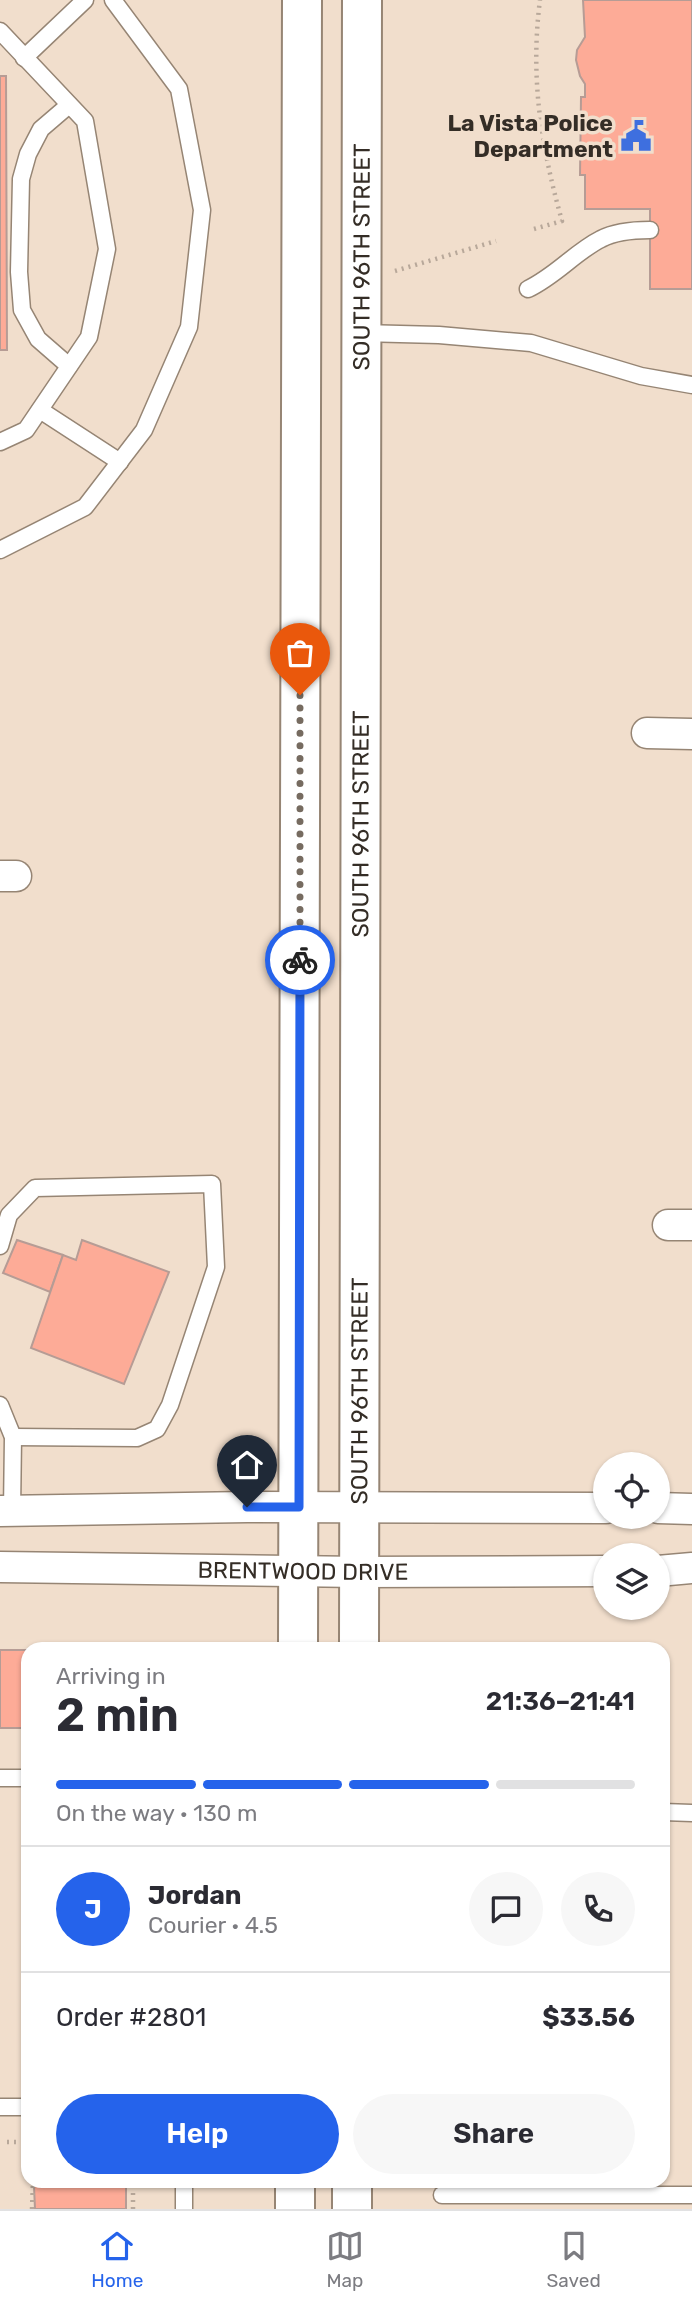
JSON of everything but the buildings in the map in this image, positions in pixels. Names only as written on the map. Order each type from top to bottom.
[{"type":"main road","points":[[298,1642],[302,0]]},
{"type":"main road","name":"SOUTH 96TH STREET","points":[[359,1642],[362,0]]},
{"type":"main road","points":[[295,2188],[295,2209]]},
{"type":"main road","points":[[352,2188],[352,2209]]},
{"type":"street","points":[[647,733],[692,734]]},
{"type":"street","points":[[6,1511],[358,1506],[593,1508]]},
{"type":"street","points":[[670,1508],[692,1509]]},
{"type":"street","name":"BRENTWOOD DRIVE","points":[[0,1567],[360,1572],[593,1571]]},
{"type":"street","points":[[670,1570],[692,1568]]},
{"type":"lane","points":[[24,58],[85,0]]},
{"type":"lane","points":[[0,550],[85,508],[144,430],[189,327],[202,210],[179,89],[113,0]]},
{"type":"lane","points":[[0,32],[85,121],[107,249],[89,337],[26,430],[0,442]]},
{"type":"lane","points":[[69,105],[41,129],[24,166],[21,178],[19,272],[22,310],[38,338],[69,366]]},
{"type":"lane","points":[[528,289],[543,282],[602,238],[624,232],[650,230]]},
{"type":"lane","points":[[361,333],[439,335],[531,343],[641,376],[692,384]]},
{"type":"lane","points":[[40,410],[121,462]]},
{"type":"lane","points":[[0,1246],[9,1215],[35,1188],[212,1184],[216,1267],[170,1405],[157,1429],[137,1438],[13,1437]]},
{"type":"lane","points":[[0,1405],[13,1437],[6,1511]]},
{"type":"lane","points":[[0,1778],[21,1778]]},
{"type":"lane","points":[[670,1812],[692,1812]]},
{"type":"lane","points":[[0,2107],[21,2107]]},
{"type":"lane","points":[[184,2188],[184,2209]]},
{"type":"lane","points":[[442,2195],[692,2195]]},
{"type":"path","points":[[534,229],[562,221],[545,159],[539,120],[536,55],[540,0]]},
{"type":"path","points":[[394,271],[496,241]]},
{"type":"path","points":[[7,2142],[21,2142]]},
{"type":"path","points":[[32,2209],[33,2188]]},
{"type":"path","points":[[133,2209],[134,2188]]},
{"type":"way so far","points":[[300,695],[300,960]]},
{"type":"place","name":"La Vista Police Department","points":[[636,136]]},
{"type":"route","points":[[247,1507],[299,1507],[300,960]]}]
